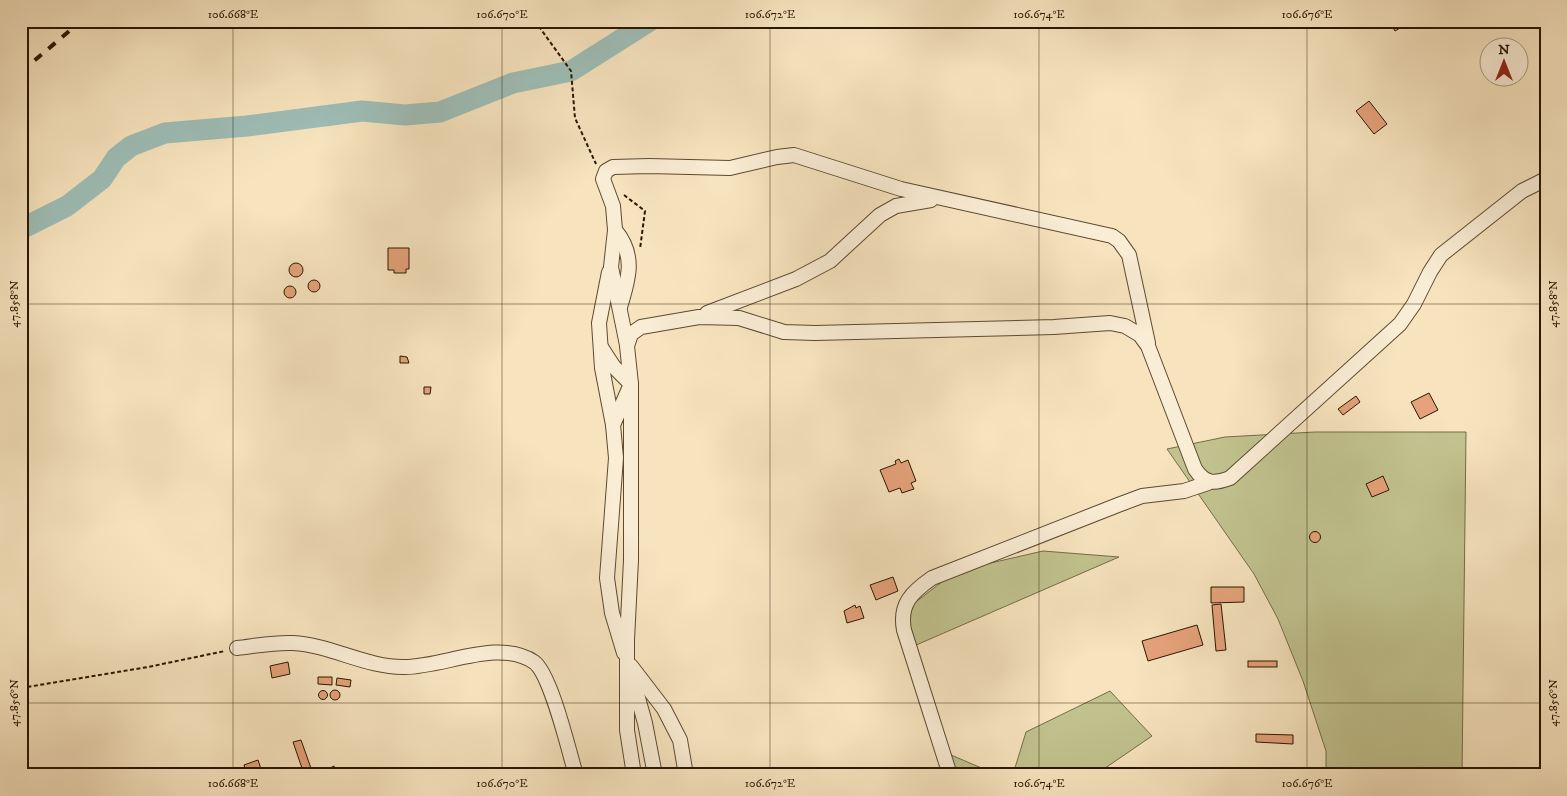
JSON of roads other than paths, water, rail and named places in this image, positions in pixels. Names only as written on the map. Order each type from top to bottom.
[{"type":"street","points":[[655,775],[645,723],[612,613],[607,578],[616,458],[614,426],[607,397],[599,323],[611,267],[615,230],[612,206],[603,179],[606,171],[613,167],[730,168],[794,155],[901,189],[1101,233],[1119,241],[1129,255],[1148,346],[1195,469],[1201,478],[1208,482],[1218,483],[1230,478],[1400,324],[1414,304],[1441,254],[1522,191],[1546,179]]},
{"type":"street","points":[[699,317],[796,279],[830,261],[880,215],[896,206],[939,198]]},
{"type":"street","points":[[615,230],[624,241],[629,257],[628,274],[618,311]]},
{"type":"street","points":[[611,267],[618,311],[627,346],[631,384],[631,560],[627,661],[627,730],[634,775]]},
{"type":"street","points":[[603,298],[609,316],[627,346]]},
{"type":"street","points":[[627,346],[631,334],[641,327],[699,317],[739,318],[784,332],[815,333],[1054,327],[1110,323],[1124,326],[1140,335],[1148,346]]},
{"type":"street","points":[[601,346],[614,367],[631,384]]},
{"type":"street","points":[[614,426],[631,384]]},
{"type":"street","points":[[950,775],[904,630],[902,620],[904,606],[909,596],[932,578],[1118,505],[1142,496],[1184,490],[1208,482]]},
{"type":"street","points":[[237,648],[294,643],[388,666],[405,667],[496,652],[518,654],[536,663],[546,677],[576,775]]},
{"type":"street","points":[[627,661],[664,709],[680,740],[686,775]]},
{"type":"waterway","points":[[21,229],[67,206],[102,179],[116,158],[131,146],[165,133],[247,126],[362,111],[405,115],[440,112],[513,83],[571,71],[650,21]]},
{"type":"railway","points":[[21,72],[81,21]]}]
